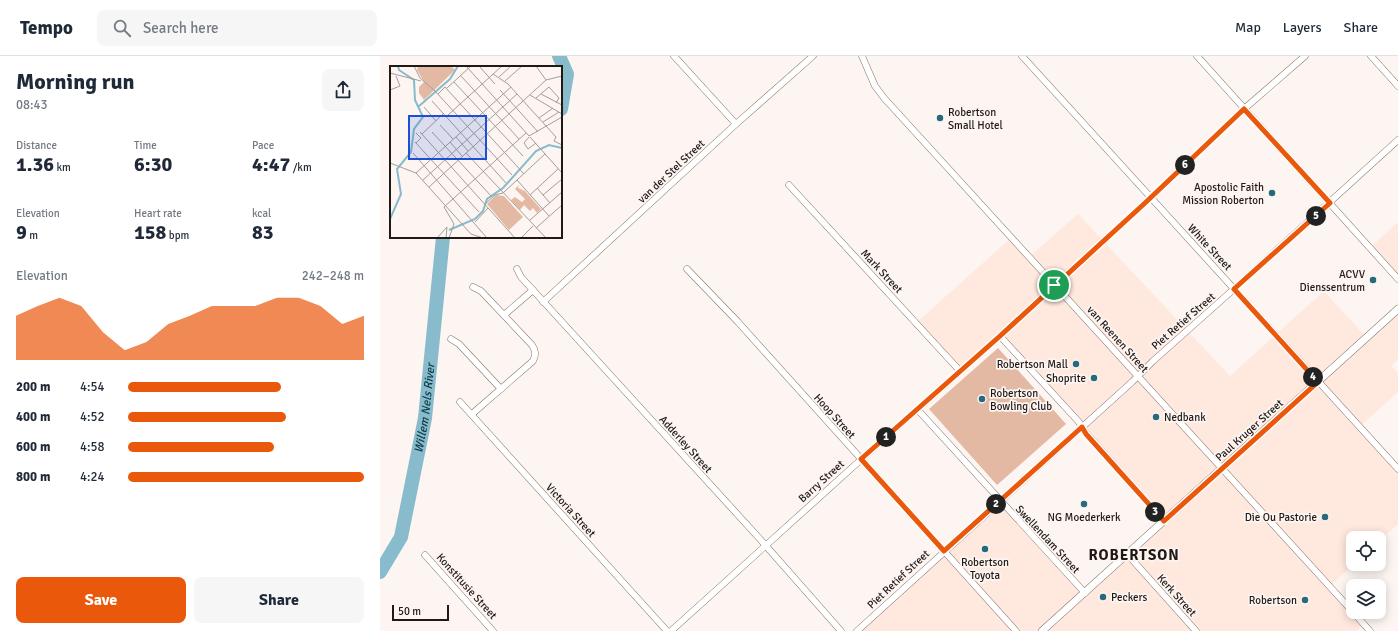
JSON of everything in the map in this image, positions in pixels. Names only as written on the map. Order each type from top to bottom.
[{"type":"street","points":[[674,56],[736,124]]},
{"type":"street","name":"van der Stel Street","points":[[544,302],[736,124],[813,56]]},
{"type":"street","name":"van Reenen Street","points":[[862,56],[875,86],[884,98],[1346,604]]},
{"type":"street","name":"White Street","points":[[1022,56],[1398,469]]},
{"type":"street","points":[[1197,56],[1398,279]]},
{"type":"street","name":"Barry Street","points":[[671,631],[861,459],[1000,336],[1244,109],[1304,56]]},
{"type":"street","points":[[1371,56],[1398,86]]},
{"type":"street","name":"Piet Retief Street","points":[[857,631],[1398,140]]},
{"type":"street","name":"Mark Street","points":[[789,185],[960,371]]},
{"type":"street","name":"Adderley Street","points":[[517,269],[521,277],[766,546],[841,631]]},
{"type":"street","name":"Hoop Street","points":[[687,269],[738,322],[1016,631]]},
{"type":"street","points":[[472,414],[533,361],[535,356],[532,345],[481,292],[473,287]]},
{"type":"street","points":[[504,315],[533,290]]},
{"type":"street","name":"Paul Kruger Street","points":[[1042,631],[1128,555],[1398,309]]},
{"type":"street","points":[[1000,336],[1078,421],[1086,434],[1164,521]]},
{"type":"street","points":[[451,339],[459,344],[502,389]]},
{"type":"street","name":"Victoria Street","points":[[460,402],[668,631]]},
{"type":"street","name":"Swellendam Street","points":[[917,409],[1085,593]]},
{"type":"street","name":"Konstitusie Street","points":[[425,555],[493,631]]},
{"type":"street","name":"Kerk Street","points":[[1128,555],[1196,631]]},
{"type":"street","name":"van Reenen Street","points":[[1359,619],[1370,631]]},
{"type":"shaded area","points":[[1078,214],[1230,376],[1324,291],[1367,338],[1398,310],[1398,359],[1391,366],[1398,373],[1398,392],[1358,428],[1398,472],[1398,524],[1386,535],[1386,531],[1346,531],[1346,571],[1331,585],[1346,604],[1346,619],[1357,619],[1362,625],[1357,631],[860,631],[1004,503],[1085,591],[1166,518],[1001,335],[961,371],[917,322],[1011,238],[1029,257]]},
{"type":"shaded area","points":[[1398,222],[1398,277],[1371,247]]},
{"type":"shaded area","points":[[998,348],[1066,424],[997,485],[929,409]]},
{"type":"waterway","name":"Willem Nels River","points":[[559,56],[567,74],[562,103]]},
{"type":"waterway","name":"Willem Nels River","points":[[380,572],[401,537],[425,418],[443,238]]},
{"type":"place","name":"Robertson Small Hotel","points":[[940,118]]},
{"type":"place","name":"Apostolic Faith Mission Roberton","points":[[1272,193]]},
{"type":"place","name":"ACVV Dienssentrum","points":[[1373,280]]},
{"type":"place","name":"Robertson Mall","points":[[1076,364]]},
{"type":"place","name":"Shoprite","points":[[1094,378]]},
{"type":"place","name":"Robertson Bowling Club","points":[[982,399]]},
{"type":"place","name":"Nedbank","points":[[1156,417]]},
{"type":"place","name":"NG Moederkerk","points":[[1084,504]]},
{"type":"place","name":"Die Ou Pastorie","points":[[1325,517]]},
{"type":"place","name":"Robertson Toyota","points":[[985,549]]},
{"type":"place","name":"Peckers","points":[[1103,597]]},
{"type":"place","name":"Robertson","points":[[1305,600]]},
{"type":"district","name":"ROBERTSON","points":[[1134,555]]},
{"type":"route","points":[[1244,109],[1330,203],[1234,289],[1318,382],[1164,521],[1086,434],[1082,427],[944,551],[861,459],[1000,336],[1054,285],[1145,203],[1244,109]]}]
